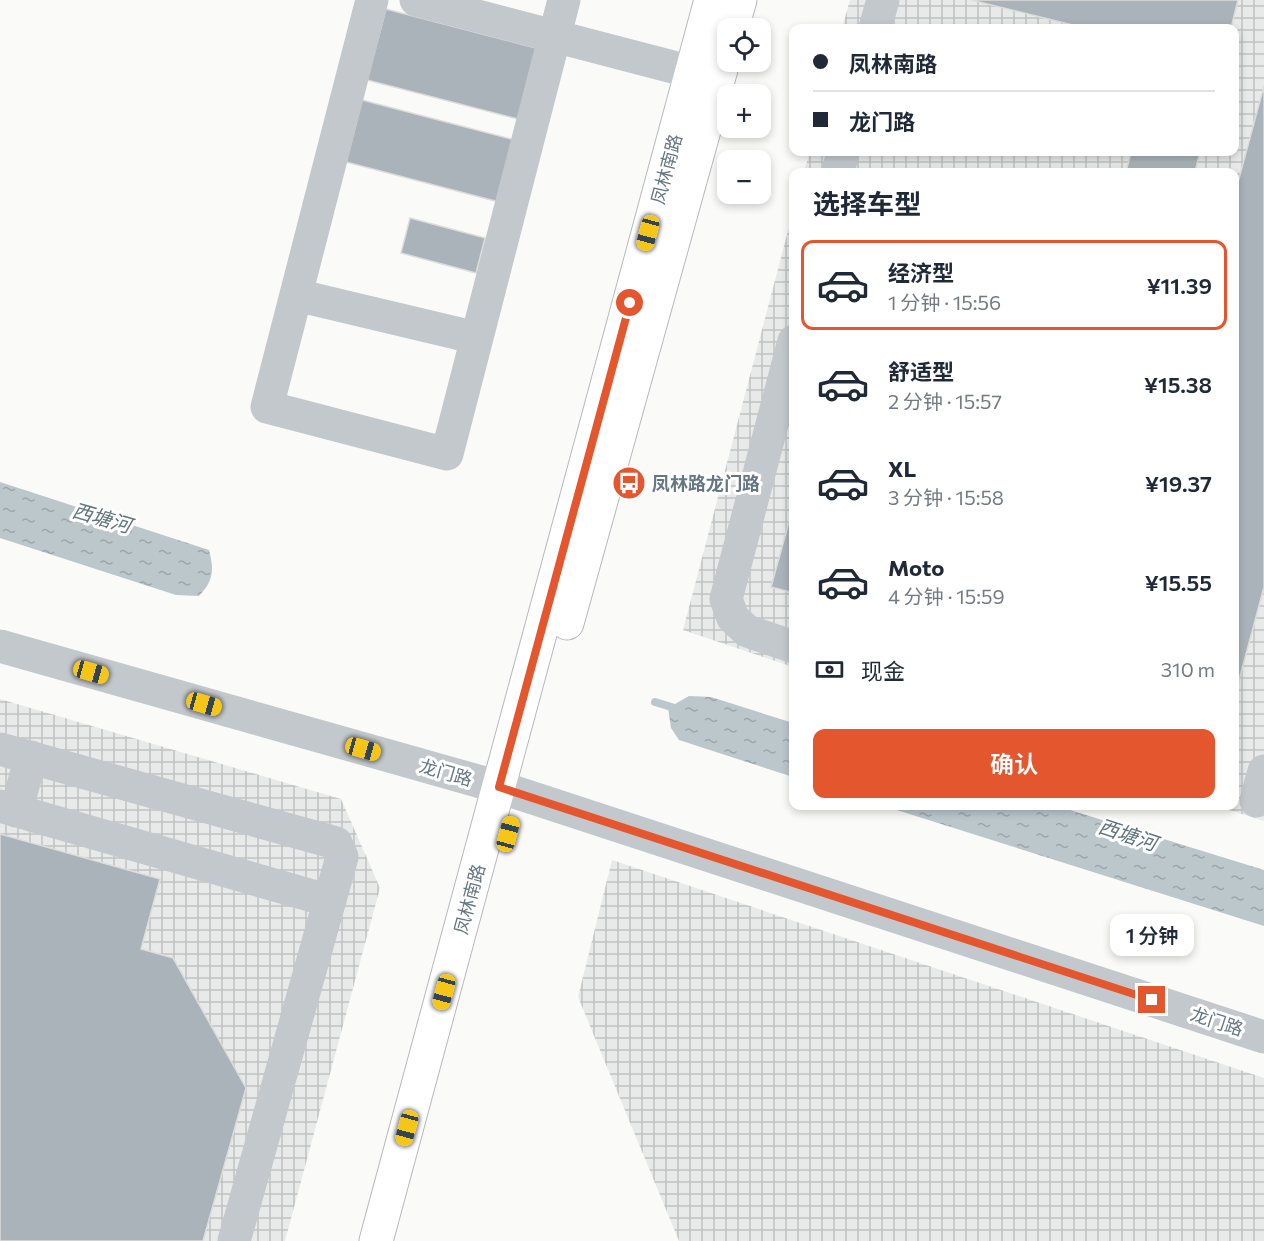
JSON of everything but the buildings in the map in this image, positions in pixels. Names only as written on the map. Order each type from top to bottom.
[{"type":"main road","name":"凤林南路","points":[[398,1241],[509,791],[711,0]]},
{"type":"main road","points":[[735,18],[740,0]]},
{"type":"main road","name":"凤林南路","points":[[376,1241],[720,72]]},
{"type":"street","points":[[372,0],[267,408],[447,454],[564,0]]},
{"type":"street","points":[[416,0],[692,72]]},
{"type":"street","points":[[876,24],[883,0]]},
{"type":"street","points":[[296,296],[477,339]]},
{"type":"street","points":[[789,360],[726,599],[733,618],[747,631],[789,645]]},
{"type":"street","name":"龙门路","points":[[0,646],[509,791],[1264,1037]]},
{"type":"street","points":[[0,748],[336,843],[342,857],[234,1241]]},
{"type":"street","points":[[31,757],[8,809],[330,901]]},
{"type":"shaded area","points":[[850,0],[1264,0],[1264,821],[1229,810],[1239,810],[1239,168],[805,168],[809,156],[1239,156],[1239,24],[843,24]]},
{"type":"shaded area","points":[[789,227],[789,666],[683,630]]},
{"type":"shaded area","points":[[0,699],[341,799],[380,888],[285,1241],[0,1241]]},
{"type":"shaded area","points":[[612,860],[1264,1078],[1264,1241],[679,1241],[578,997]]},
{"type":"water","points":[[0,482],[209,550],[212,575],[208,585],[199,596],[176,595],[0,538]]},
{"type":"water","points":[[689,696],[711,697],[789,722],[789,776],[679,740],[671,728],[668,708]]},
{"type":"water","points":[[897,810],[1070,810],[1264,870],[1264,926]]},
{"type":"waterway","name":"西塘河","points":[[655,702],[678,709]]},
{"type":"place","name":"凤林路龙门路","points":[[629,483]]},
{"type":"route","points":[[630,303],[499,787],[1152,1000]]}]
